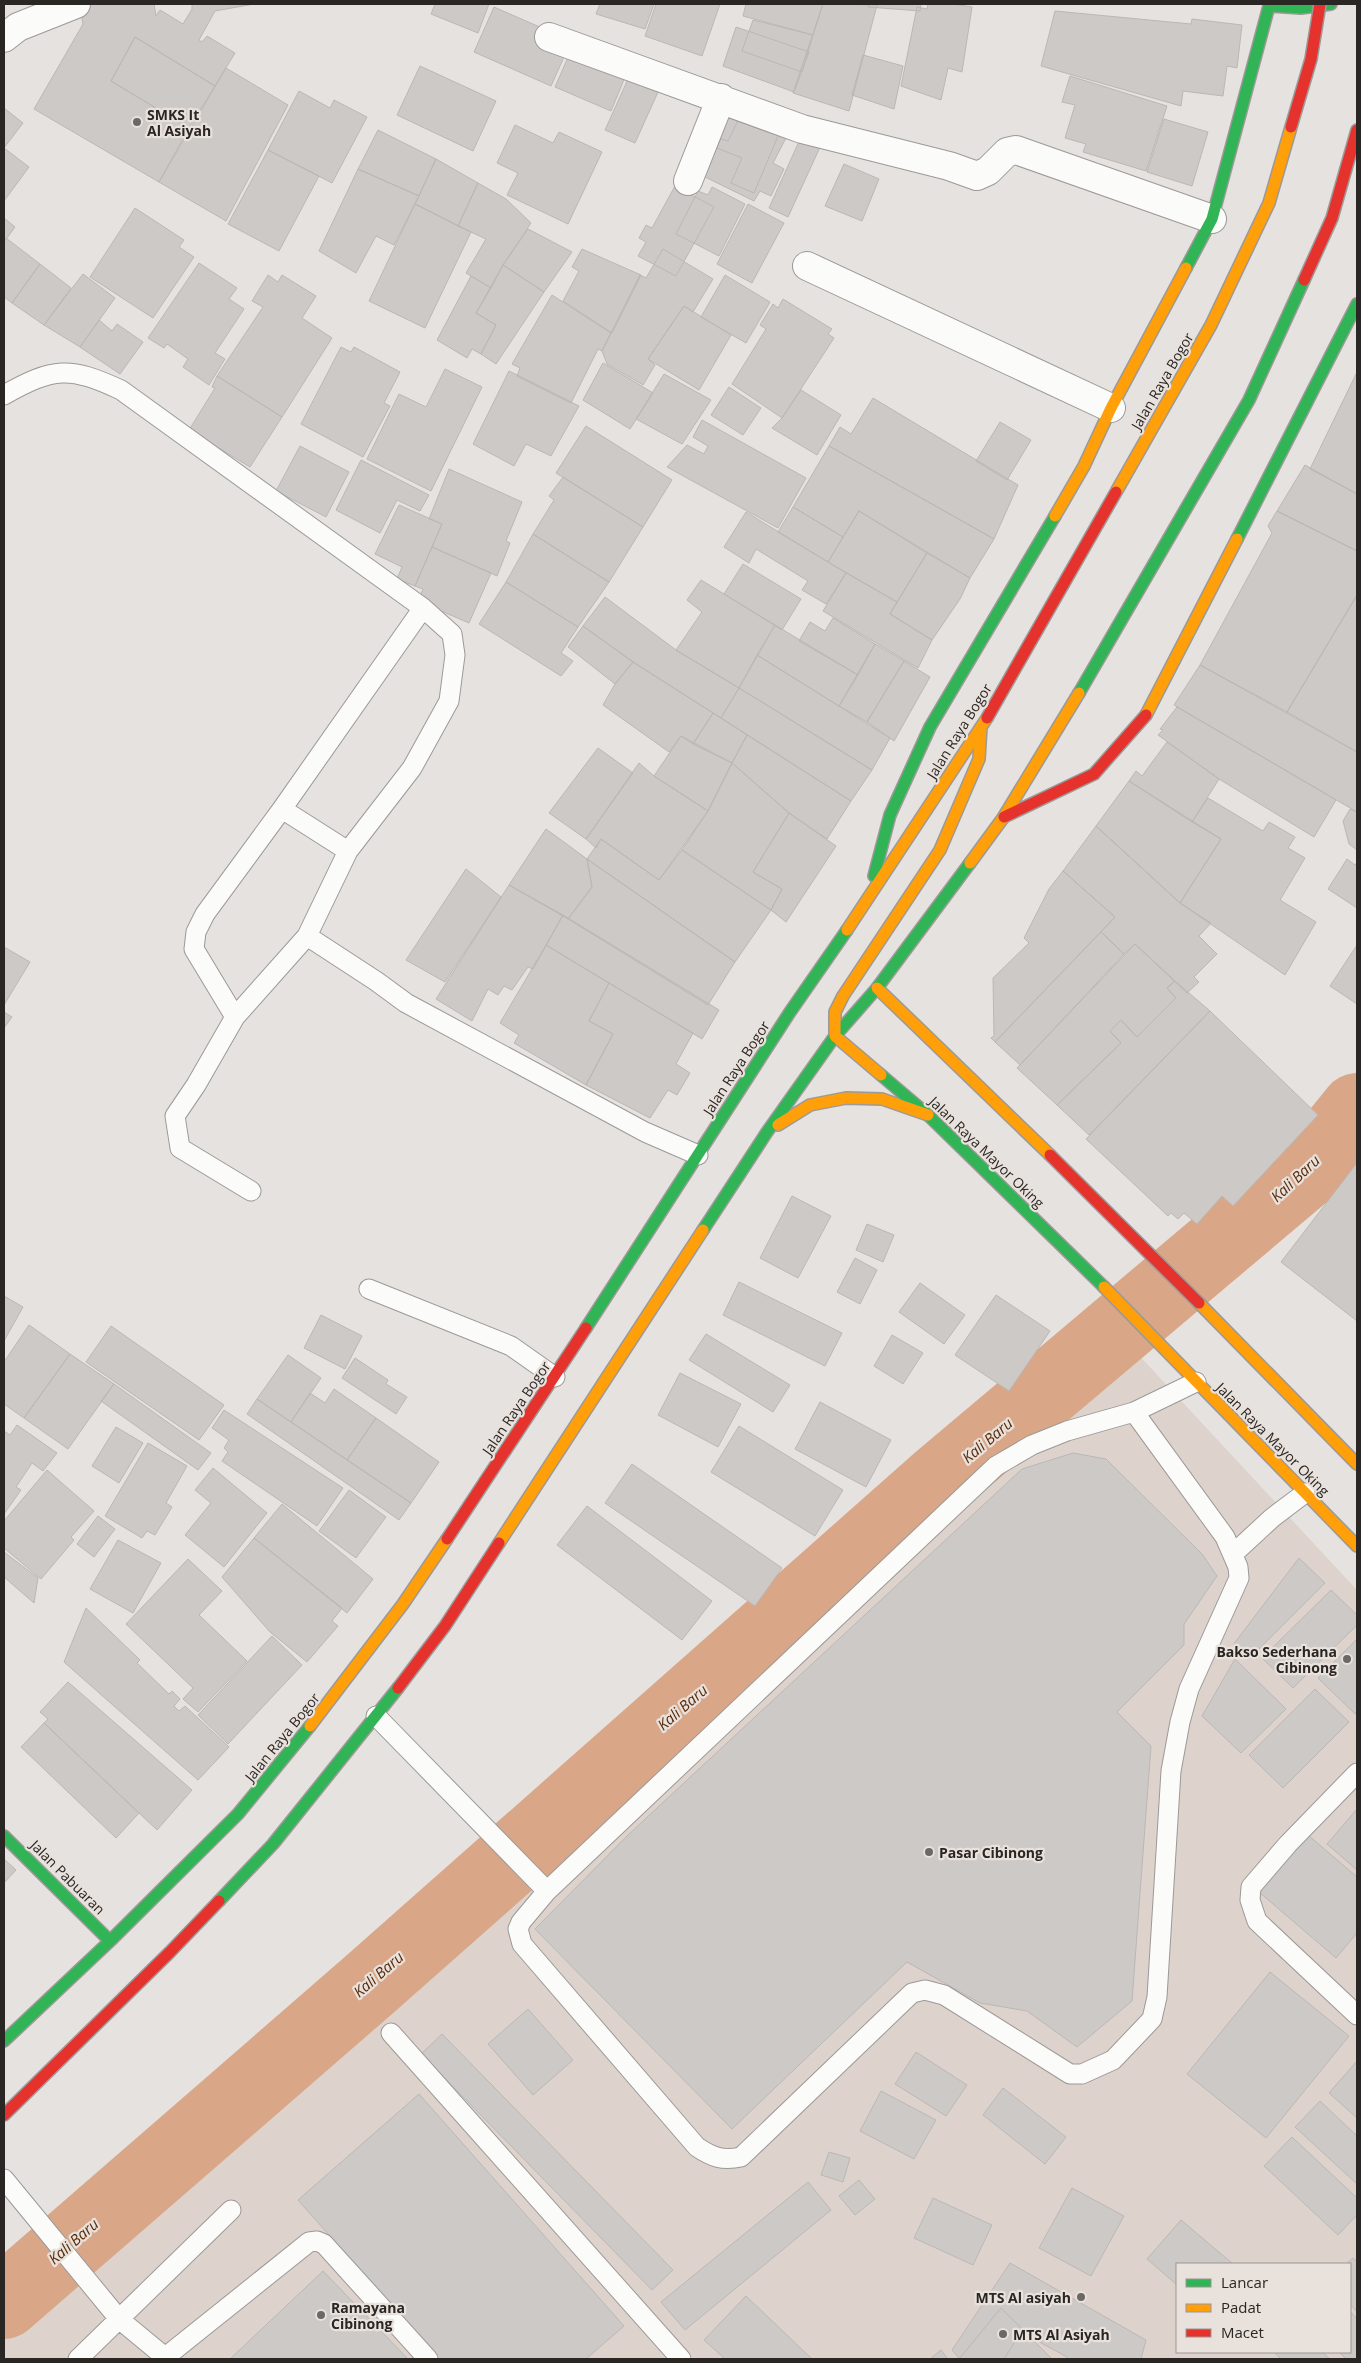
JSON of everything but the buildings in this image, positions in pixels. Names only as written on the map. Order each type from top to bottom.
[{"type":"main road","name":"Jalan Raya Bogor","points":[[4,2041],[110,1941],[238,1814],[337,1693],[404,1604],[555,1377],[790,1012],[867,902],[984,722],[1211,325],[1268,203],[1311,59],[1320,4]]},
{"type":"main road","points":[[867,902],[890,816],[930,727],[1084,466],[1111,408],[1212,219],[1269,5],[1301,8],[1331,4]]},
{"type":"main road","points":[[4,2115],[170,1952],[273,1844],[376,1716],[445,1626],[767,1132],[835,1036],[877,988],[1003,818],[1047,749],[1249,400],[1332,218],[1357,130]]},
{"type":"main road","points":[[1003,818],[1094,774],[1147,714],[1357,304]]},
{"type":"main road","points":[[835,1036],[835,1012],[842,996],[940,850],[979,759],[984,722]]},
{"type":"main road","points":[[877,988],[1137,1239],[1357,1464]]},
{"type":"main road","name":"Jalan Raya Mayor Oking","points":[[835,1036],[928,1115],[1097,1280],[1357,1546]]},
{"type":"main road","points":[[767,1132],[810,1105],[846,1098],[882,1099],[928,1115]]},
{"type":"main road","name":"Jalan Pabuaran","points":[[4,1836],[110,1941]]},
{"type":"street","points":[[4,38],[18,27],[76,4]]},
{"type":"street","points":[[549,37],[722,98],[802,129],[949,166],[977,176],[988,172],[1007,152],[1016,150],[1212,219]]},
{"type":"street","points":[[688,181],[722,98]]},
{"type":"street","points":[[807,266],[1111,408]]},
{"type":"lane","points":[[4,396],[27,382],[51,373],[90,376],[121,390],[423,608],[452,634],[455,655],[449,701],[412,768],[348,851],[307,936],[235,1017],[196,1086],[175,1116],[180,1148],[251,1191]]},
{"type":"lane","points":[[235,1017],[194,950],[196,932],[204,914],[282,809],[423,608]]},
{"type":"lane","points":[[282,809],[348,851]]},
{"type":"lane","points":[[307,936],[376,981],[406,1004],[645,1132],[698,1155]]},
{"type":"lane","points":[[369,1288],[511,1346],[555,1377]]},
{"type":"lane","points":[[1134,1412],[1225,1537],[1238,1568],[1239,1578],[1189,1689],[1171,1771],[1157,1998],[1152,2019],[1113,2060],[1097,2069],[1082,2074],[1070,2074],[944,1995],[925,1990],[912,1993],[741,2158],[726,2160],[713,2158],[697,2146],[522,1944],[518,1929],[521,1922],[547,1891],[996,1466],[1041,1442],[1068,1431],[1134,1412],[1196,1382]]},
{"type":"lane","points":[[1233,1554],[1272,1518],[1306,1493]]},
{"type":"lane","points":[[376,1716],[547,1891]]},
{"type":"lane","points":[[1357,1773],[1268,1866],[1251,1887],[1250,1900],[1257,1921],[1357,2015]]},
{"type":"lane","points":[[390,2033],[681,2359]]},
{"type":"lane","points":[[4,2179],[119,2319],[164,2358],[309,2242],[317,2241],[324,2244],[428,2359]]},
{"type":"lane","points":[[78,2359],[231,2210]]},
{"type":"shaded area","points":[[1122,1337],[1357,1590],[1357,2359],[4,2359],[4,2329],[203,2157],[480,1896],[965,1477]]},
{"type":"waterway","name":"Kali Baru","points":[[4,2302],[369,1985],[941,1479],[1310,1168],[1357,1110]]},
{"type":"traffic: fast","points":[[1186,268],[1212,219],[1269,6],[1301,8],[1331,4]]},
{"type":"traffic: fast","points":[[1079,693],[1249,400],[1304,280]]},
{"type":"traffic: fast","points":[[1237,539],[1357,304]]},
{"type":"traffic: fast","points":[[874,876],[890,815],[930,727],[1055,516]]},
{"type":"traffic: fast","points":[[703,1230],[767,1132],[835,1036],[877,988],[970,863]]},
{"type":"traffic: fast","points":[[586,1328],[790,1012],[847,930]]},
{"type":"traffic: fast","points":[[881,1075],[928,1115],[1104,1287]]},
{"type":"traffic: fast","points":[[219,1901],[273,1844],[398,1688]]},
{"type":"traffic: fast","points":[[4,2041],[110,1941],[238,1814],[310,1726]]},
{"type":"traffic: fast","points":[[4,1836],[110,1941]]},
{"type":"traffic: slow","points":[[1116,492],[1211,325],[1269,203],[1291,127]]},
{"type":"traffic: slow","points":[[1055,516],[1084,466],[1111,408],[1186,268]]},
{"type":"traffic: slow","points":[[1146,715],[1237,539]]},
{"type":"traffic: slow","points":[[970,863],[1003,818],[1079,693]]},
{"type":"traffic: slow","points":[[847,930],[987,718]]},
{"type":"traffic: slow","points":[[881,1075],[835,1036],[835,1012],[843,996],[940,850],[979,759],[981,727]]},
{"type":"traffic: slow","points":[[877,988],[1050,1155]]},
{"type":"traffic: slow","points":[[778,1125],[810,1105],[846,1098],[882,1099],[928,1115]]},
{"type":"traffic: slow","points":[[499,1543],[703,1230]]},
{"type":"traffic: slow","points":[[1104,1287],[1357,1546]]},
{"type":"traffic: slow","points":[[1199,1303],[1357,1464]]},
{"type":"traffic: slow","points":[[310,1726],[403,1604],[447,1539]]},
{"type":"traffic: jam","points":[[1291,127],[1311,59],[1320,4]]},
{"type":"traffic: jam","points":[[1304,280],[1332,218],[1357,130]]},
{"type":"traffic: jam","points":[[987,718],[1116,492]]},
{"type":"traffic: jam","points":[[1004,817],[1094,774],[1146,715]]},
{"type":"traffic: jam","points":[[1050,1155],[1199,1303]]},
{"type":"traffic: jam","points":[[447,1539],[586,1328]]},
{"type":"traffic: jam","points":[[398,1688],[445,1626],[499,1543]]},
{"type":"traffic: jam","points":[[4,2115],[170,1952],[219,1901]]},
{"type":"place","name":"SMKS It Al Asiyah","points":[[137,122]]},
{"type":"place","name":"Bakso Sederhana Cibinong","points":[[1347,1659]]},
{"type":"place","name":"Pasar Cibinong","points":[[929,1852]]},
{"type":"place","name":"MTS Al asiyah","points":[[1081,2297]]},
{"type":"place","name":"Ramayana Cibinong","points":[[321,2315]]},
{"type":"place","name":"MTS Al Asiyah","points":[[1003,2334]]}]
